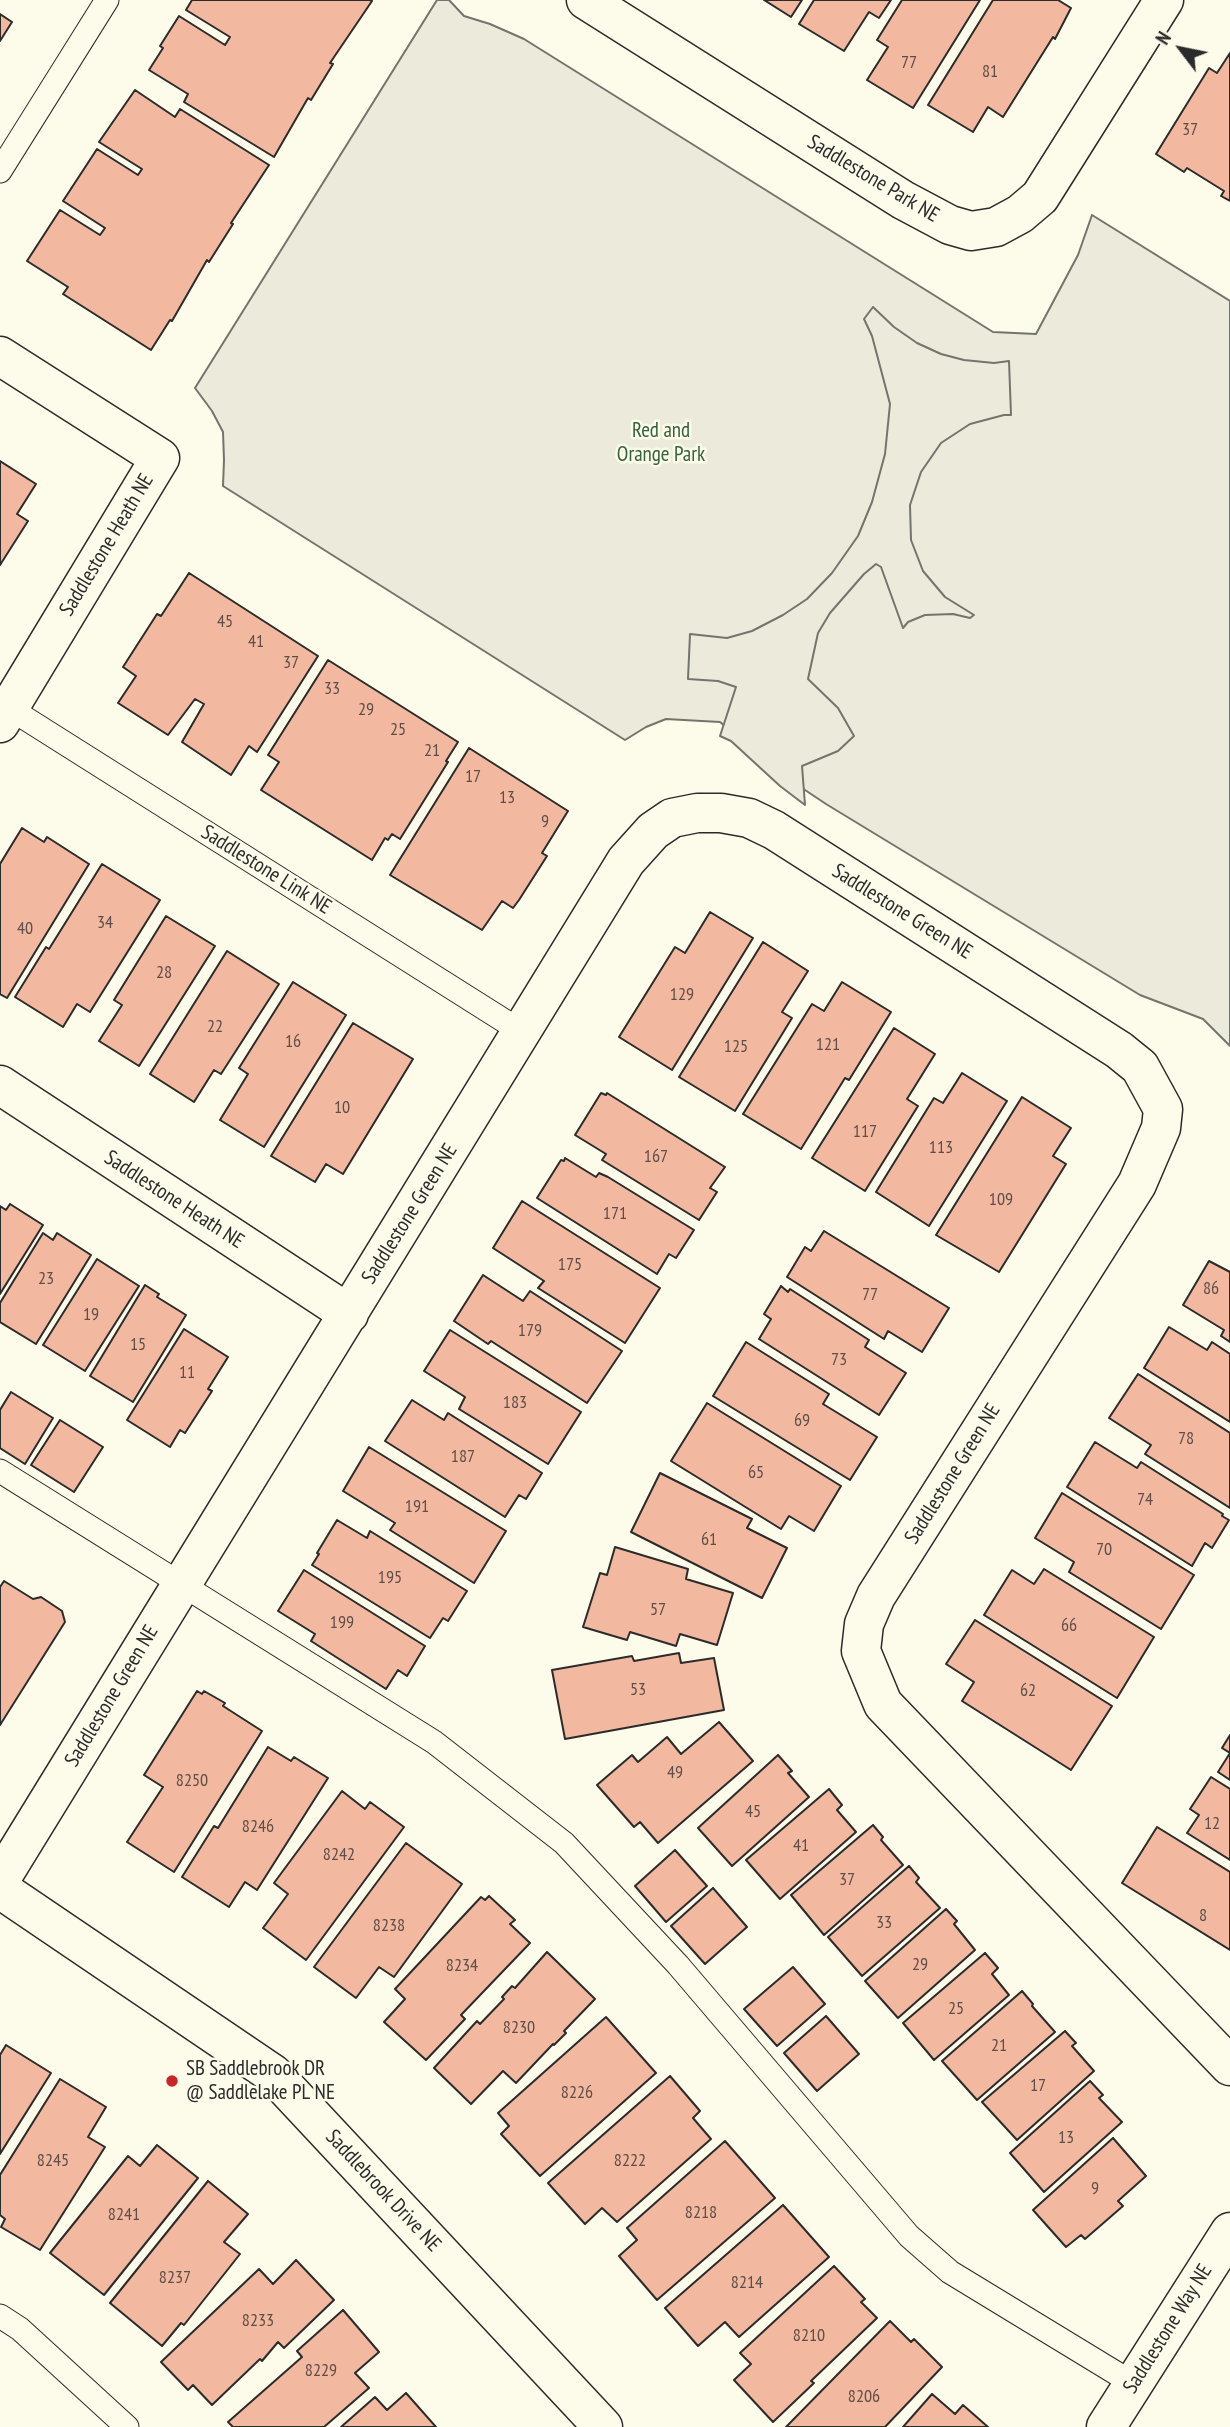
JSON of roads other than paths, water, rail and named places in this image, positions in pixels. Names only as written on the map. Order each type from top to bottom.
[{"type":"street","name":"Saddlestone Park NE","points":[[586,0],[903,200],[950,225],[971,230],[996,227],[1020,214],[1040,197],[1164,0]]},
{"type":"street","name":"Saddlestone Heath NE","points":[[0,356],[160,458],[5,716]]},
{"type":"street","name":"Saddlestone Green NE","points":[[0,1880],[626,860],[653,831],[672,818],[697,813],[721,813],[749,818],[774,830],[1119,1050],[1140,1067],[1163,1109],[1161,1128],[1137,1184],[876,1596],[864,1624],[861,1651],[883,1704],[1230,2066]]},
{"type":"street","name":"Saddlestone Heath NE","points":[[0,1085],[348,1314]]},
{"type":"street","name":"Saddlebrook Drive NE","points":[[0,1889],[273,2074],[603,2427]]},
{"type":"street","name":"Saddlestone Way NE","points":[[1106,2427],[1230,2232]]},
{"type":"lane","points":[[0,172],[107,0]]},
{"type":"lane","name":"Saddlestone Link NE","points":[[5,716],[522,1031]]},
{"type":"lane","points":[[0,1471],[434,1742],[564,1843],[678,1965],[908,2236],[950,2272],[1134,2384]]},
{"type":"lane","points":[[0,2316],[20,2329],[127,2427]]},
{"type":"place","name":"SB Saddlebrook DR @ Saddlelake PL NE","points":[[172,2081]]},
{"type":"park label","name":"Red and Orange Park","points":[[661,443]]}]
